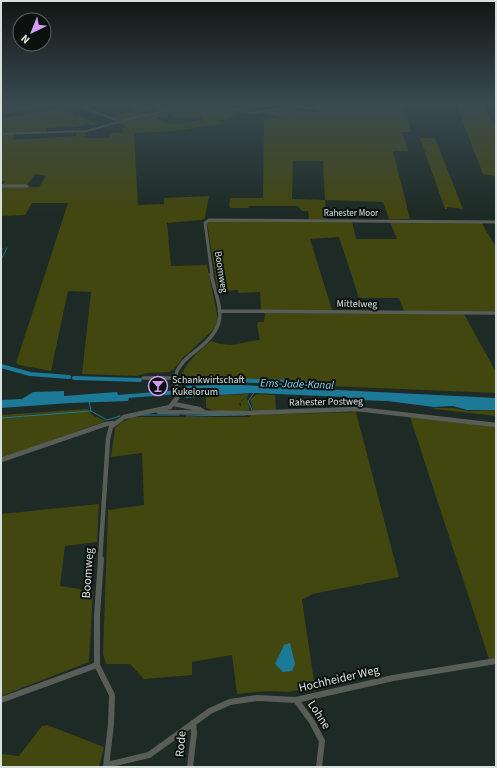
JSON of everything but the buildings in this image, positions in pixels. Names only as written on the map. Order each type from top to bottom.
[{"type":"street","points":[[1,186],[27,186]]},
{"type":"street","name":"Rahester Moor","points":[[206,222],[214,220],[496,222]]},
{"type":"street","name":"Boomweg","points":[[176,378],[177,372],[182,364],[216,334],[220,326],[221,318],[210,267],[205,225],[206,222]]},
{"type":"street","name":"Mittelweg","points":[[219,311],[496,313]]},
{"type":"street","points":[[1,460],[106,424],[113,424],[130,415],[170,407],[174,404],[178,397],[176,378],[143,378]]},
{"type":"street","points":[[174,404],[199,409],[206,413]]},
{"type":"street","name":"Rahester Postweg","points":[[155,410],[159,412],[206,413],[357,409],[496,425]]},
{"type":"street","name":"Boomweg","points":[[106,766],[112,695],[97,665],[97,615],[108,439],[110,427],[113,424]]},
{"type":"street","name":"Hochheider Weg","points":[[106,766],[149,755],[210,711],[230,702],[257,698],[296,700],[393,678],[496,661]]},
{"type":"street","points":[[1,700],[97,665]]},
{"type":"street","name":"Lohne","points":[[296,700],[312,722],[322,741],[319,767]]},
{"type":"street","name":"Rode","points":[[190,767],[194,733],[193,723]]},
{"type":"green space","points":[[1,140],[134,140],[138,205],[164,204],[164,198],[209,196],[205,218],[202,220],[167,223],[171,266],[207,265],[218,319],[213,330],[184,357],[174,369],[169,372],[146,373],[137,376],[82,374],[91,292],[68,291],[51,371],[19,365],[16,363],[68,203],[32,203],[25,215],[1,216],[1,186],[39,187],[46,176],[35,174],[27,185],[2,185],[5,181],[1,181]]},
{"type":"green space","points":[[264,140],[404,140],[408,151],[393,151],[410,219],[389,219],[383,202],[325,200],[326,219],[309,219],[308,211],[302,211],[298,206],[249,206],[248,208],[230,208],[229,206],[230,198],[263,198]],"holes":[[[293,161],[323,161],[325,200],[292,199]]]},
{"type":"green space","points":[[421,140],[436,140],[463,209],[447,207],[447,209],[445,209]]},
{"type":"green space","points":[[470,140],[496,140],[496,176],[483,174]]},
{"type":"green space","points":[[215,220],[352,221],[356,239],[397,239],[390,222],[481,222],[496,247],[496,311],[404,311],[399,298],[359,298],[339,237],[310,239],[332,310],[261,310],[260,292],[238,293],[238,290],[218,292],[207,223]]},
{"type":"green space","points":[[265,313],[464,314],[496,372],[496,393],[329,386],[326,384],[296,381],[180,378],[189,362],[211,341],[231,345],[260,340],[257,326],[258,322],[264,322]]},
{"type":"green space","points":[[249,394],[247,399],[250,410],[215,411],[206,407],[206,396]]},
{"type":"green space","points":[[257,394],[275,395],[276,411],[253,411],[250,399]]},
{"type":"green space","points":[[454,408],[469,411],[496,410],[496,416],[434,409]]},
{"type":"green space","points":[[87,409],[94,416],[106,421],[1,458],[1,415]]},
{"type":"green space","points":[[356,412],[399,577],[312,594],[302,600],[315,688],[287,692],[267,691],[237,694],[232,655],[192,662],[192,675],[144,679],[130,664],[106,664],[103,654],[108,510],[144,505],[142,453],[111,457],[115,428],[122,422],[133,417],[248,417],[253,415]]},
{"type":"green space","points":[[410,417],[496,427],[496,658],[489,659]]},
{"type":"green space","points":[[99,504],[97,542],[65,546],[60,586],[93,591],[89,662],[1,696],[1,514]]},
{"type":"green space","points":[[47,725],[104,747],[99,767],[1,767],[1,754],[19,756],[42,726]]},
{"type":"water","points":[[241,385],[496,398],[496,410],[467,410],[453,406],[434,407],[387,401],[354,400],[346,397],[253,393],[187,398],[179,394],[129,398],[128,401],[1,408],[1,400],[22,399],[33,392],[64,391],[64,396],[117,392],[118,395],[179,390],[185,386]]},
{"type":"water","points":[[290,643],[295,664],[292,671],[283,672],[275,664],[284,645]]},
{"type":"waterway","points":[[1,260],[7,248]]},
{"type":"waterway","points":[[1,366],[30,374],[69,377]]},
{"type":"waterway","points":[[74,378],[140,380]]},
{"type":"waterway","name":"Ems-Jade-Kanal","points":[[179,379],[293,382],[326,385]]},
{"type":"waterway","points":[[252,410],[248,401],[254,393]]},
{"type":"waterway","points":[[89,401],[91,411]]},
{"type":"waterway","points":[[1,418],[91,411]]},
{"type":"waterway","points":[[91,411],[107,420],[120,416]]},
{"type":"waterway","points":[[142,415],[179,415]]},
{"type":"waterway","points":[[186,416],[245,415]]},
{"type":"place","name":"Schankwirtschaft Kukelorum","points":[[158,386]]}]
